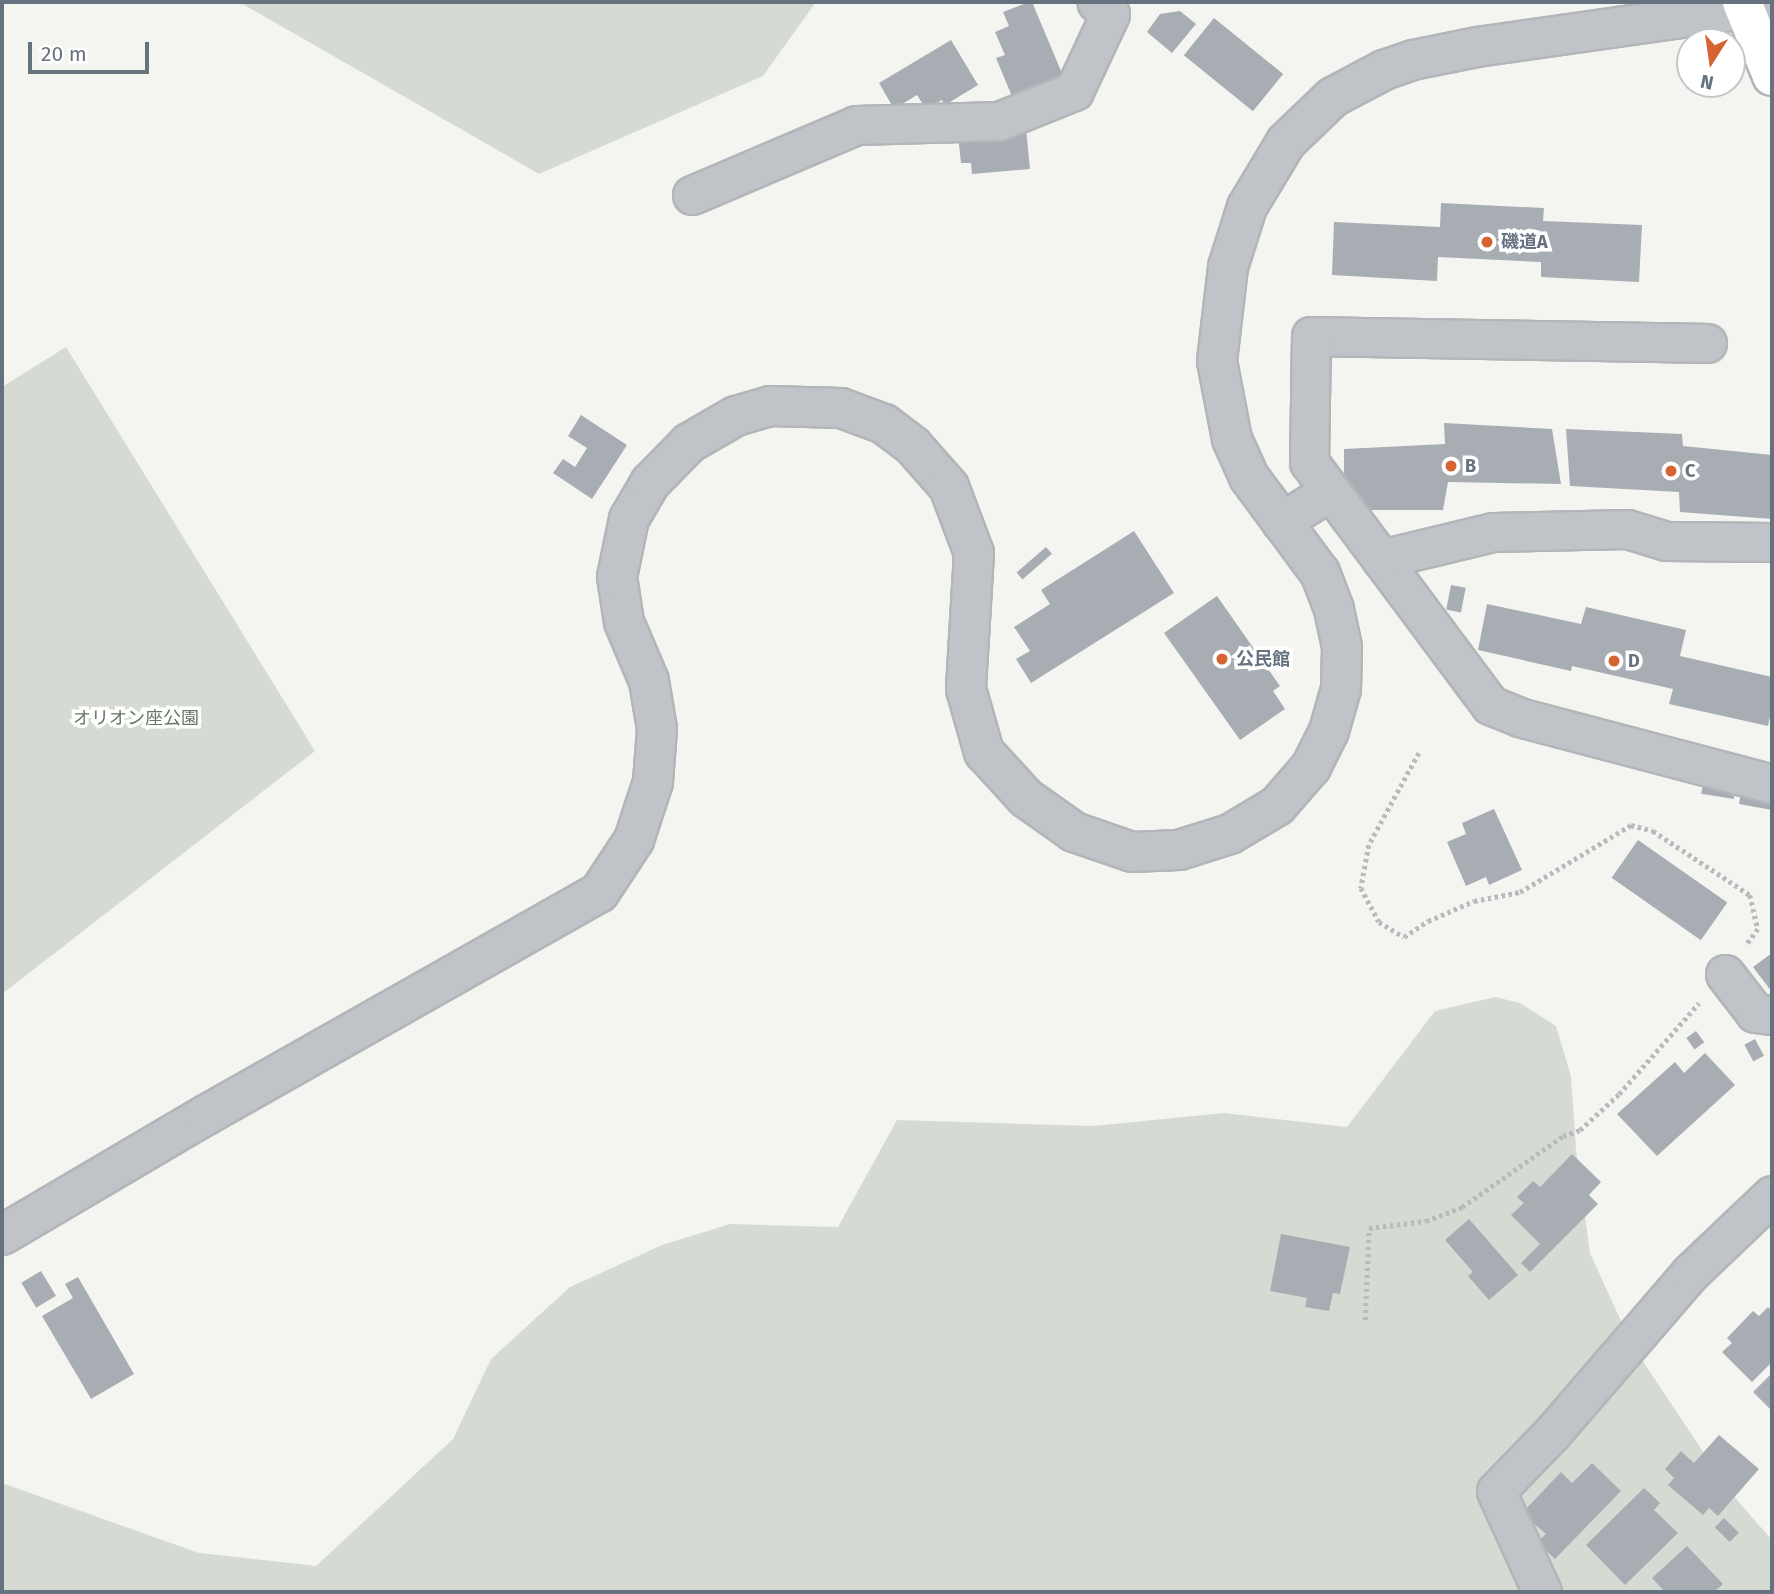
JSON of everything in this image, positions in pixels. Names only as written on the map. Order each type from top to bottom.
[{"type":"highway","points":[[1753,6],[1772,76]]},
{"type":"street","points":[[692,195],[856,125],[999,121],[1074,91],[1110,14],[1097,2]]},
{"type":"street","points":[[2,1235],[206,1115],[599,893],[634,839],[653,782],[657,729],[649,681],[624,622],[617,577],[629,519],[650,483],[690,443],[736,416],[771,406],[841,408],[884,424],[913,446],[949,487],[974,554],[966,690],[984,752],[1026,799],[1074,832],[1132,852],[1179,850],[1230,834],[1277,806],[1311,767],[1329,732],[1341,689],[1342,647],[1334,609],[1320,573],[1249,477],[1232,439],[1217,361],[1228,267],[1247,207],[1286,142],[1333,97],[1384,71],[1413,60],[1477,47],[1753,6]]},
{"type":"street","points":[[1707,343],[1311,336],[1309,463],[1490,705],[1518,718],[1772,784]]},
{"type":"street","points":[[1281,523],[1330,491]]},
{"type":"street","points":[[1381,559],[1493,532],[1627,529],[1666,541],[1772,542]]},
{"type":"street","points":[[1725,974],[1755,1013],[1772,1016]]},
{"type":"street","points":[[1542,1592],[1496,1491],[1552,1433],[1690,1273],[1772,1195]]},
{"type":"path","points":[[1365,1320],[1369,1228],[1426,1221],[1462,1207],[1563,1136],[1580,1129],[1619,1094],[1725,974],[1758,929],[1750,895],[1653,831],[1630,825],[1520,892],[1474,901],[1428,921],[1404,937],[1379,922],[1361,888],[1369,845],[1419,753]]},
{"type":"green space","points":[[239,2],[816,2],[763,76],[539,174]]},
{"type":"green space","name":"オリオン座公園","points":[[66,347],[315,751],[2,994],[2,387]]},
{"type":"green space","points":[[1495,997],[1520,1003],[1556,1026],[1571,1076],[1576,1150],[1590,1253],[1632,1345],[1730,1492],[1772,1540],[1772,1592],[2,1592],[2,1483],[199,1553],[316,1566],[453,1439],[491,1359],[570,1287],[662,1245],[730,1224],[838,1227],[897,1120],[1093,1126],[1223,1113],[1347,1127],[1435,1011]]},
{"type":"building","points":[[1032,2],[1064,78],[1013,99],[996,58],[1005,55],[995,32],[1009,26],[1003,12]]},
{"type":"building","points":[[1180,11],[1196,24],[1172,53],[1147,32],[1160,14]]},
{"type":"building","points":[[1214,18],[1283,74],[1253,111],[1184,55]]},
{"type":"building","points":[[951,40],[978,85],[945,105],[942,100],[926,109],[917,95],[894,109],[879,83]]},
{"type":"building","points":[[1026,129],[1030,169],[972,174],[971,163],[961,163],[958,135]]},
{"type":"building","name":"磯道A","points":[[1441,203],[1544,208],[1543,221],[1642,225],[1639,282],[1541,277],[1541,262],[1438,257],[1437,281],[1332,275],[1334,222],[1440,227]]},
{"type":"building","points":[[581,415],[627,445],[592,499],[553,473],[563,459],[575,467],[587,448],[568,436]]},
{"type":"building","name":"B","points":[[1444,423],[1552,429],[1561,484],[1448,482],[1443,510],[1344,510],[1344,449],[1445,444]]},
{"type":"building","name":"C","points":[[1566,429],[1682,434],[1683,446],[1772,455],[1772,519],[1680,512],[1679,492],[1570,486]]},
{"type":"building","points":[[1134,531],[1174,593],[1031,683],[1016,659],[1030,651],[1014,627],[1050,604],[1041,590]]},
{"type":"building","points":[[1046,547],[1052,554],[1022,579],[1017,573]]},
{"type":"building","points":[[1451,585],[1466,588],[1461,612],[1446,610]]},
{"type":"building","name":"公民館","points":[[1217,596],[1280,686],[1273,691],[1285,709],[1240,740],[1164,633]]},
{"type":"building","name":"D","points":[[1487,604],[1581,624],[1586,607],[1686,630],[1680,656],[1772,677],[1772,707],[1768,726],[1669,704],[1673,689],[1572,666],[1571,671],[1478,650]]},
{"type":"building","points":[[1703,783],[1736,788],[1734,799],[1701,794]]},
{"type":"building","points":[[1741,793],[1772,800],[1772,810],[1739,804]]},
{"type":"building","points":[[1494,809],[1522,870],[1489,885],[1486,877],[1466,886],[1447,842],[1466,834],[1462,823]]},
{"type":"building","points":[[1638,840],[1727,903],[1701,940],[1612,878]]},
{"type":"building","points":[[1772,953],[1772,992],[1753,967]]},
{"type":"building","points":[[1696,1031],[1704,1042],[1695,1049],[1686,1038]]},
{"type":"building","points":[[1755,1039],[1764,1056],[1753,1061],[1744,1045]]},
{"type":"building","points":[[1705,1053],[1735,1085],[1657,1156],[1617,1114],[1675,1062],[1684,1073]]},
{"type":"building","points":[[1572,1154],[1601,1182],[1589,1195],[1598,1204],[1530,1272],[1521,1263],[1540,1244],[1511,1215],[1524,1203],[1517,1197],[1533,1181],[1540,1187]]},
{"type":"building","points":[[1469,1219],[1518,1275],[1489,1300],[1468,1276],[1473,1272],[1445,1240]]},
{"type":"building","points":[[1281,1234],[1350,1247],[1340,1294],[1333,1293],[1329,1311],[1305,1307],[1307,1298],[1270,1291]]},
{"type":"building","points":[[41,1271],[56,1296],[36,1308],[21,1283]]},
{"type":"building","points":[[78,1277],[134,1374],[91,1399],[42,1316],[73,1298],[65,1284]]},
{"type":"building","points":[[1768,1307],[1772,1311],[1772,1362],[1752,1382],[1722,1352],[1732,1343],[1727,1338],[1753,1311],[1759,1316]]},
{"type":"building","points":[[1772,1373],[1772,1411],[1753,1392]]},
{"type":"building","points":[[1719,1435],[1759,1469],[1718,1516],[1709,1508],[1703,1515],[1668,1485],[1674,1478],[1665,1469],[1681,1451],[1694,1463]]},
{"type":"building","points":[[1592,1463],[1621,1491],[1555,1559],[1537,1542],[1546,1534],[1522,1513],[1561,1472],[1572,1483]]},
{"type":"building","points":[[1644,1488],[1660,1503],[1654,1510],[1678,1533],[1625,1585],[1586,1545]]},
{"type":"building","points":[[1724,1518],[1739,1533],[1730,1542],[1715,1527]]},
{"type":"building","points":[[1687,1546],[1723,1584],[1714,1592],[1665,1592],[1652,1578]]},
{"type":"place","name":"磯道A","points":[[1487,242]]},
{"type":"place","name":"B","points":[[1451,466]]},
{"type":"place","name":"C","points":[[1671,471]]},
{"type":"place","name":"公民館","points":[[1222,659]]},
{"type":"place","name":"D","points":[[1614,661]]}]
